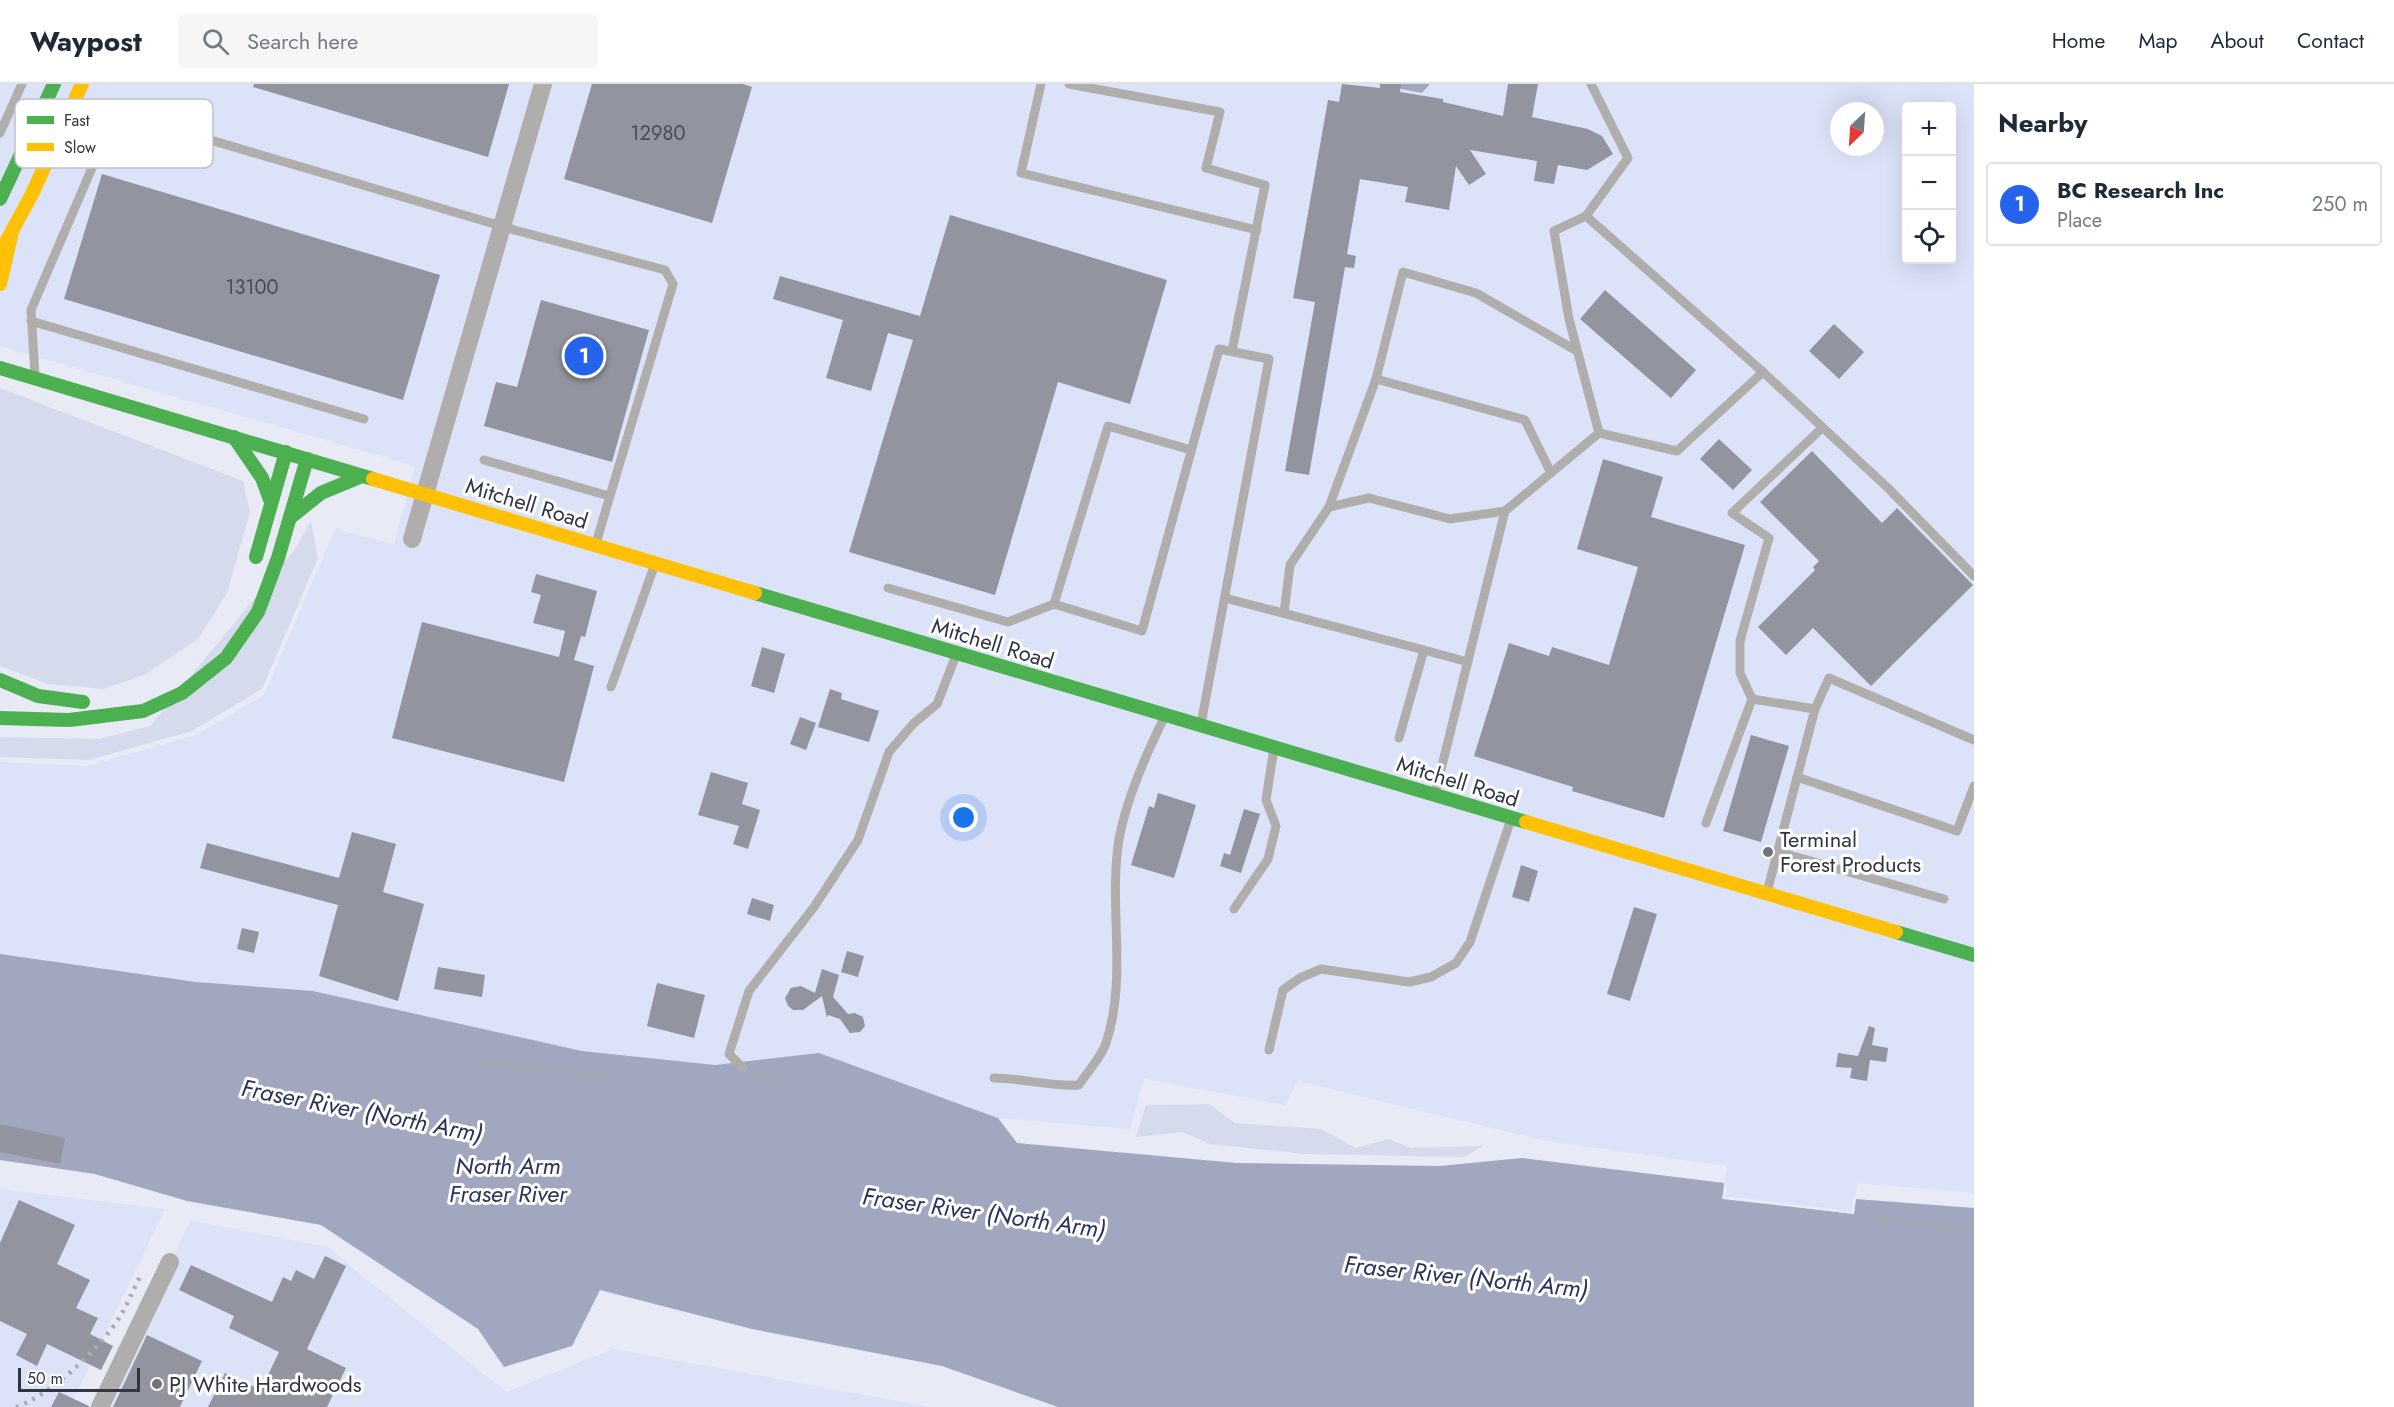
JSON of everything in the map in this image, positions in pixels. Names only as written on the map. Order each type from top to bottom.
[{"type":"main road","points":[[47,99],[54,84]]},
{"type":"main road","points":[[75,99],[82,84]]},
{"type":"main road","points":[[0,199],[15,167]]},
{"type":"main road","points":[[0,253],[44,168]]},
{"type":"main road","points":[[0,284],[4,275],[13,227]]},
{"type":"main road","name":"Mitchell Road","points":[[0,368],[1974,955]]},
{"type":"main road","points":[[234,437],[258,471],[270,502]]},
{"type":"main road","points":[[250,572],[286,452]]},
{"type":"main road","points":[[0,718],[69,720],[143,711],[182,693],[226,658],[258,612],[291,517],[307,459]]},
{"type":"main road","points":[[291,517],[321,493],[362,476]]},
{"type":"main road","points":[[0,680],[38,696],[81,702],[103,700]]},
{"type":"street","points":[[412,539],[543,84]]},
{"type":"street","points":[[100,1407],[170,1262]]},
{"type":"lane","points":[[15,99],[22,84]]},
{"type":"lane","points":[[1041,84],[1021,173],[1257,230]]},
{"type":"lane","points":[[1070,84],[1220,112],[1206,168],[1265,186],[1232,351]]},
{"type":"lane","points":[[1592,84],[1628,158],[1586,216],[1554,231],[1569,318],[1599,433]]},
{"type":"lane","points":[[0,133],[15,100]]},
{"type":"lane","points":[[213,141],[502,226],[665,270],[673,284],[595,546]]},
{"type":"lane","points":[[35,378],[31,310],[92,168]]},
{"type":"lane","points":[[1586,216],[1763,372],[1821,429],[1888,489],[1974,576]]},
{"type":"lane","points":[[1284,613],[1290,565],[1329,507],[1376,379],[1403,272],[1476,293],[1577,351]]},
{"type":"lane","points":[[32,321],[364,418]]},
{"type":"lane","points":[[888,588],[1008,622],[1054,604],[1142,631],[1219,349],[1269,359],[1200,726]]},
{"type":"lane","points":[[1599,433],[1677,451],[1763,372]]},
{"type":"lane","points":[[1376,379],[1525,420],[1551,473]]},
{"type":"lane","points":[[1054,604],[1108,426],[1191,450]]},
{"type":"lane","points":[[1706,822],[1752,699],[1740,674],[1740,640],[1769,538],[1732,513],[1821,429]]},
{"type":"lane","points":[[1329,507],[1369,498],[1450,519],[1505,511],[1599,433]]},
{"type":"lane","points":[[484,460],[609,496]]},
{"type":"lane","points":[[1435,796],[1505,511]]},
{"type":"lane","points":[[611,687],[655,564]]},
{"type":"lane","points":[[1225,598],[1468,662]]},
{"type":"lane","points":[[1399,738],[1424,650]]},
{"type":"lane","points":[[743,1068],[729,1054],[749,991],[814,907],[858,840],[889,752],[914,723],[937,704],[956,654]]},
{"type":"lane","points":[[1767,894],[1815,709],[1829,678],[1974,740]]},
{"type":"lane","points":[[1752,699],[1815,709]]},
{"type":"lane","points":[[994,1078],[1017,1078],[1062,1086],[1078,1085],[1105,1045],[1119,981],[1114,888],[1120,838],[1135,785],[1165,716]]},
{"type":"lane","points":[[1234,909],[1268,859],[1276,826],[1266,800],[1274,748]]},
{"type":"lane","points":[[1797,777],[1957,831],[1974,786]]},
{"type":"lane","points":[[1269,1050],[1283,990],[1300,978],[1321,969],[1409,982],[1431,976],[1456,963],[1470,942],[1511,819]]},
{"type":"lane","points":[[1779,852],[1944,899]]},
{"type":"path","points":[[472,1060],[610,1076]]},
{"type":"path","points":[[743,1068],[795,1090]]},
{"type":"path","points":[[1854,1214],[1974,1231]]},
{"type":"shaded area","points":[[0,84],[1377,84],[1422,93],[1430,84],[1974,84],[1974,1193],[1857,1183],[1854,1214],[1723,1199],[1727,1166],[1546,1141],[1298,1081],[1285,1105],[1144,1079],[1130,1129],[998,1118],[819,1053],[715,1065],[582,1051],[313,991],[196,982],[0,954],[0,762],[87,766],[196,735],[264,695],[335,529],[394,544],[415,466],[0,346]]},
{"type":"shaded area","points":[[0,388],[243,481],[250,512],[227,593],[198,639],[144,675],[103,689],[48,684],[0,666]]},
{"type":"shaded area","points":[[311,521],[318,558],[262,689],[192,731],[89,760],[0,757],[0,737],[100,739],[150,726],[295,549]]},
{"type":"shaded area","points":[[1209,1104],[1235,1123],[1321,1129],[1356,1148],[1389,1139],[1411,1148],[1483,1146],[1464,1157],[1306,1154],[1210,1144],[1183,1132],[1136,1137],[1146,1105]]},
{"type":"shaded area","points":[[0,1189],[165,1209],[70,1407],[0,1407]]},
{"type":"shaded area","points":[[190,1220],[327,1247],[506,1392],[613,1349],[931,1407],[107,1407]]},
{"type":"water","points":[[1377,84],[1430,84],[1422,93]]},
{"type":"water","name":"North Arm Fraser River","points":[[0,954],[196,982],[313,991],[582,1051],[715,1065],[819,1053],[998,1118],[1017,1143],[1237,1163],[1440,1166],[1522,1158],[1724,1183],[1723,1198],[1854,1214],[1856,1199],[1974,1208],[1974,1407],[1058,1407],[942,1366],[752,1329],[600,1290],[572,1346],[504,1367],[478,1329],[321,1225],[187,1201],[95,1174],[0,1160]]},
{"type":"pier","points":[[1725,1181],[1727,1183],[1726,1196],[1851,1211],[1853,1198],[1856,1196],[1854,1214],[1722,1199]]},
{"type":"building","points":[[254,84],[509,84],[488,157],[253,87]]},
{"type":"building","points":[[592,84],[743,84],[752,87],[712,223],[564,179]]},
{"type":"building","points":[[1342,84],[1380,88],[1380,84],[1401,84],[1400,92],[1443,99],[1443,102],[1503,116],[1508,84],[1538,84],[1532,117],[1588,129],[1602,136],[1613,154],[1587,170],[1558,165],[1554,184],[1534,181],[1537,161],[1470,150],[1486,174],[1469,185],[1456,166],[1449,210],[1405,202],[1408,187],[1360,179],[1347,254],[1356,256],[1354,268],[1345,267],[1309,475],[1285,471],[1315,302],[1293,298],[1328,100],[1339,102]]},
{"type":"building","points":[[102,174],[440,275],[403,400],[64,299]]},
{"type":"building","points":[[950,215],[1167,280],[1130,404],[1058,382],[995,595],[849,552],[913,340],[888,333],[871,391],[826,378],[843,320],[773,299],[780,276],[920,316]]},
{"type":"building","points":[[1605,290],[1696,370],[1671,398],[1580,319]]},
{"type":"building","points":[[541,300],[649,330],[612,462],[484,426],[496,382],[517,387]]},
{"type":"building","points":[[1834,324],[1864,352],[1839,379],[1809,351]]},
{"type":"building","points":[[1719,439],[1752,470],[1733,490],[1700,459]]},
{"type":"building","points":[[1812,451],[1882,523],[1897,508],[1973,585],[1871,686],[1813,628],[1786,655],[1758,627],[1815,570],[1813,567],[1819,561],[1760,502]]},
{"type":"building","points":[[1603,459],[1663,477],[1651,517],[1745,545],[1664,818],[1572,791],[1573,787],[1474,756],[1509,643],[1549,656],[1552,647],[1609,665],[1638,567],[1577,549]]},
{"type":"building","points":[[536,574],[597,591],[585,637],[581,636],[574,660],[594,666],[564,782],[392,738],[422,622],[559,657],[565,631],[533,623],[541,595],[531,592]]},
{"type":"building","points":[[762,647],[785,654],[774,693],[751,686]]},
{"type":"building","points":[[830,689],[842,693],[841,699],[879,711],[869,742],[818,727]]},
{"type":"building","points":[[800,717],[816,723],[806,750],[790,744]]},
{"type":"building","points":[[1751,735],[1789,746],[1761,842],[1723,831]]},
{"type":"building","points":[[711,772],[748,783],[742,804],[760,810],[748,849],[733,844],[739,826],[698,815]]},
{"type":"building","points":[[1158,793],[1196,805],[1174,878],[1131,865],[1149,806],[1154,808]]},
{"type":"building","points":[[1244,809],[1260,814],[1241,873],[1220,866],[1224,853],[1230,855]]},
{"type":"building","points":[[352,832],[396,844],[383,892],[424,904],[398,1001],[319,976],[338,905],[200,868],[207,843],[339,878]]},
{"type":"building","points":[[1521,865],[1538,871],[1529,902],[1512,897]]},
{"type":"building","points":[[752,898],[774,905],[770,921],[747,914]]},
{"type":"building","points":[[1634,907],[1657,914],[1630,1001],[1607,994]]},
{"type":"building","points":[[242,928],[259,932],[254,953],[237,949]]},
{"type":"building","points":[[847,951],[864,956],[858,977],[841,972]]},
{"type":"building","points":[[438,967],[485,975],[482,997],[434,989]]},
{"type":"building","points":[[822,969],[839,975],[833,997],[848,1014],[855,1013],[863,1017],[865,1026],[860,1032],[850,1033],[840,1019],[828,1015],[827,1018],[822,996],[803,1010],[793,1010],[788,1006],[785,998],[791,988],[801,986],[815,993]]},
{"type":"building","points":[[657,983],[705,995],[694,1038],[647,1026]]},
{"type":"building","points":[[1869,1026],[1875,1028],[1872,1045],[1888,1048],[1886,1062],[1870,1060],[1867,1081],[1850,1078],[1852,1068],[1836,1067],[1838,1053],[1858,1056]]},
{"type":"building","points":[[0,1124],[65,1138],[60,1164],[0,1152]]},
{"type":"building","points":[[19,1200],[75,1225],[57,1264],[90,1280],[76,1308],[98,1318],[90,1334],[113,1346],[101,1370],[47,1344],[37,1366],[16,1355],[27,1334],[0,1321],[0,1243]]},
{"type":"building","points":[[325,1256],[346,1266],[307,1349],[346,1368],[327,1407],[208,1407],[225,1373],[261,1390],[279,1352],[229,1328],[234,1316],[179,1290],[191,1265],[272,1302],[283,1277],[291,1281],[296,1270],[314,1279]]},
{"type":"building","name":"PJ White Hardwoods","points":[[147,1335],[202,1361],[180,1407],[113,1407]]},
{"type":"building","points":[[59,1392],[89,1406],[89,1407],[51,1407]]},
{"type":"railway","points":[[16,1407],[30,1401],[60,1381],[89,1355],[121,1315],[140,1277]]},
{"type":"traffic: fast","points":[[47,99],[54,84]]},
{"type":"traffic: fast","points":[[0,199],[15,167]]},
{"type":"traffic: fast","points":[[0,368],[373,479]]},
{"type":"traffic: fast","points":[[234,437],[262,478],[271,502]]},
{"type":"traffic: fast","points":[[256,557],[286,452]]},
{"type":"traffic: fast","points":[[0,718],[69,720],[143,711],[182,693],[226,658],[258,612],[278,558],[307,459]]},
{"type":"traffic: fast","points":[[291,517],[321,493],[362,476]]},
{"type":"traffic: fast","points":[[755,593],[1526,822]]},
{"type":"traffic: fast","points":[[0,680],[38,696],[83,702]]},
{"type":"traffic: fast","points":[[1896,932],[1974,955]]},
{"type":"traffic: slow","points":[[75,99],[82,84]]},
{"type":"traffic: slow","points":[[0,253],[44,168]]},
{"type":"traffic: slow","points":[[0,284],[12,232]]},
{"type":"traffic: slow","points":[[373,479],[755,593]]},
{"type":"traffic: slow","points":[[1526,822],[1896,932]]},
{"type":"place","name":"BC Research Inc","points":[[584,356]]},
{"type":"place","name":"Terminal Forest Products","points":[[1768,852]]},
{"type":"place","name":"PJ White Hardwoods","points":[[157,1384]]},
{"type":"water label","name":"Fraser River (North Arm)","points":[[362,1111]]},
{"type":"water label","name":"Fraser River (North Arm)","points":[[984,1213]]},
{"type":"water label","name":"Fraser River (North Arm)","points":[[1466,1277]]}]
